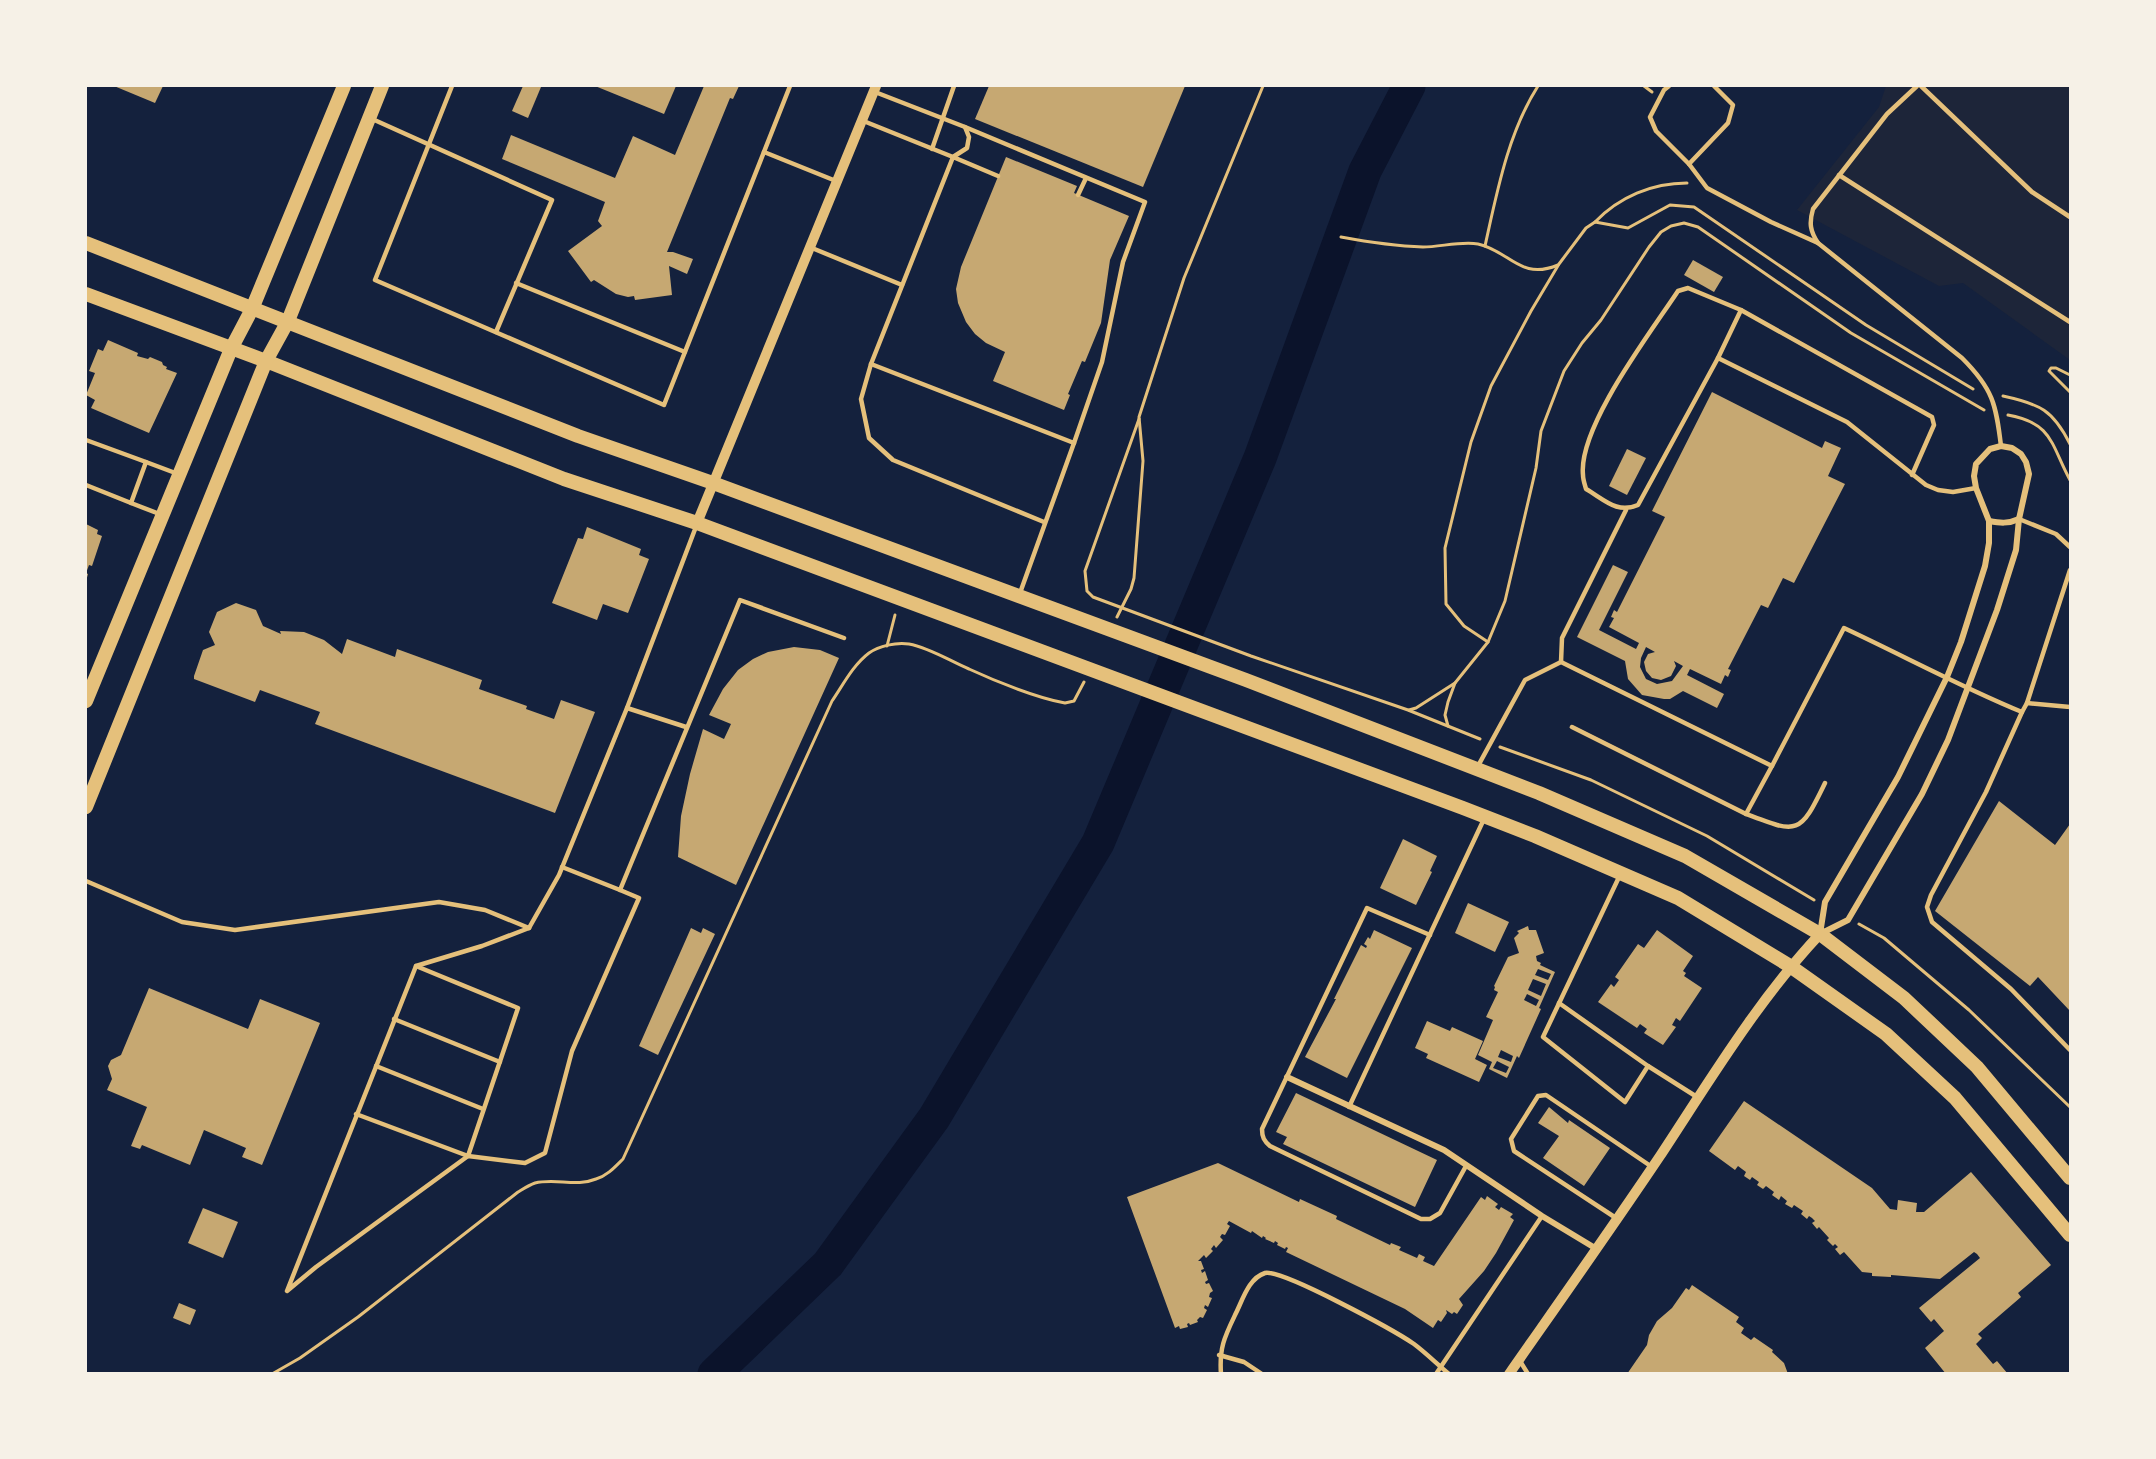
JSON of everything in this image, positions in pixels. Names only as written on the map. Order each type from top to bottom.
[{"type":"main road","points":[[86,701],[178,474],[231,349],[252,309],[344,86]]},
{"type":"main road","points":[[86,807],[266,361],[288,321],[382,86]]},
{"type":"main road","points":[[86,243],[578,436],[713,483],[1019,596],[1476,768],[1685,856],[1820,934],[1904,999],[1977,1067],[2070,1178]]},
{"type":"main road","points":[[86,294],[266,361],[553,474],[697,524],[1485,817],[1678,898],[1790,966],[1886,1034],[1955,1098],[2070,1234]]},
{"type":"street","points":[[697,524],[875,88]]},
{"type":"street","points":[[1509,1374],[1652,1167],[1697,1097],[1790,966],[1820,934],[1849,918],[1922,794],[1948,740],[1968,690],[1998,610],[2016,550],[2019,519],[2029,474],[2026,462],[2012,448],[2001,446],[1990,449],[1977,464],[1974,476],[1976,488],[1989,521],[1985,566],[1961,642],[1947,677],[1898,777],[1825,902],[1820,934]]},
{"type":"street","points":[[1989,521],[2010,523],[2019,519]]},
{"type":"street","points":[[1287,1077],[1444,1150],[1466,1167],[1595,1248]]},
{"type":"lane","points":[[452,86],[375,280],[664,405],[790,86]]},
{"type":"lane","points":[[932,149],[954,86]]},
{"type":"lane","points":[[1669,86],[1664,90],[1650,117],[1656,131],[1689,164],[1707,188],[1771,222],[1818,243],[1962,358],[1979,375],[1991,393],[1997,413],[2001,446]]},
{"type":"lane","points":[[1689,164],[1728,123],[1733,105],[1714,86]]},
{"type":"lane","points":[[1818,243],[1812,233],[1810,221],[1813,209],[1887,114],[1919,86],[2032,192],[2070,217]]},
{"type":"lane","points":[[875,88],[1145,202],[1123,262],[1102,362],[1019,596]]},
{"type":"lane","points":[[370,118],[552,200],[496,332]]},
{"type":"lane","points":[[861,120],[998,177]]},
{"type":"lane","points":[[965,127],[969,137],[967,148],[953,157],[871,364],[861,399],[869,438],[893,460],[1044,522]]},
{"type":"lane","points":[[764,152],[836,181]]},
{"type":"lane","points":[[1839,175],[2070,322]]},
{"type":"lane","points":[[1078,195],[1086,178]]},
{"type":"lane","points":[[809,247],[902,285]]},
{"type":"lane","points":[[516,283],[685,352]]},
{"type":"lane","points":[[1741,310],[1718,358],[1638,505],[1626,510],[1618,508],[1586,489],[1583,475],[1589,436],[1616,385],[1678,291],[1688,288],[1741,310],[1932,417],[1934,425],[1912,475]]},
{"type":"lane","points":[[1718,358],[1847,422],[1926,485],[1938,490],[1953,492],[1976,488]]},
{"type":"lane","points":[[871,364],[1074,443]]},
{"type":"lane","points":[[86,440],[178,474]]},
{"type":"lane","points":[[131,503],[146,462]]},
{"type":"lane","points":[[86,485],[162,515]]},
{"type":"lane","points":[[1561,662],[1562,638],[1626,510]]},
{"type":"lane","points":[[2019,519],[2056,534],[2070,548]]},
{"type":"lane","points":[[416,966],[482,946],[529,928],[562,867],[627,708],[697,524]]},
{"type":"lane","points":[[2070,570],[2027,703],[1986,792],[1926,907],[1932,922],[2011,989],[2070,1050]]},
{"type":"lane","points":[[620,890],[740,600],[844,638]]},
{"type":"lane","points":[[1746,814],[1844,628],[1947,677],[1968,690],[2022,712]]},
{"type":"lane","points":[[1561,662],[1772,766]]},
{"type":"lane","points":[[1476,768],[1525,680],[1561,662]]},
{"type":"lane","points":[[2027,703],[2070,707]]},
{"type":"lane","points":[[627,708],[686,728]]},
{"type":"lane","points":[[1572,727],[1746,814],[1785,828],[1800,824],[1810,815],[1825,783]]},
{"type":"lane","points":[[1349,1107],[1485,817]]},
{"type":"lane","points":[[356,1114],[468,1156],[525,1163],[545,1153],[572,1051],[639,898],[562,867]]},
{"type":"lane","points":[[1621,873],[1543,1037],[1625,1102],[1648,1066]]},
{"type":"lane","points":[[86,881],[182,922],[235,930],[439,902],[484,910],[529,928]]},
{"type":"lane","points":[[1430,935],[1367,908],[1262,1129],[1265,1142],[1270,1146],[1421,1219],[1435,1217],[1440,1213],[1466,1167]]},
{"type":"lane","points":[[416,966],[518,1008],[468,1156],[315,1267],[287,1291],[356,1114],[416,966]]},
{"type":"lane","points":[[1559,1003],[1648,1066],[1697,1097]]},
{"type":"lane","points":[[394,1020],[500,1062]]},
{"type":"lane","points":[[376,1066],[483,1109]]},
{"type":"lane","points":[[1616,1218],[1514,1151],[1511,1139],[1538,1096],[1546,1095],[1652,1167]]},
{"type":"lane","points":[[1436,1374],[1542,1216]]},
{"type":"lane","points":[[1221,1374],[1219,1355],[1224,1339],[1250,1285],[1266,1273],[1287,1278],[1381,1324],[1414,1344],[1449,1374]]},
{"type":"lane","points":[[1219,1355],[1244,1362],[1262,1374]]},
{"type":"lane","points":[[1519,1359],[1528,1374]]},
{"type":"path","points":[[1263,86],[1184,278],[1139,417],[1085,571],[1087,591],[1092,597],[1251,656],[1408,710],[1416,708],[1455,683],[1445,715],[1448,726]]},
{"type":"path","points":[[1485,246],[1514,134],[1538,86]]},
{"type":"path","points":[[1488,642],[1464,626],[1446,604],[1445,548],[1470,442],[1491,386],[1559,264],[1586,228],[1607,210],[1655,186],[1674,183],[1704,184]]},
{"type":"path","points":[[1595,222],[1628,228],[1670,205],[1694,207],[1866,325],[1969,388],[2042,407],[2055,417],[2070,444]]},
{"type":"path","points":[[1341,237],[1370,243],[1422,247],[1475,244],[1485,246],[1523,268],[1534,271],[1547,270],[1559,264]]},
{"type":"path","points":[[2070,375],[2056,368],[2051,368],[2049,371],[2070,392]]},
{"type":"path","points":[[1139,417],[1143,461]]},
{"type":"path","points":[[887,646],[895,615]]},
{"type":"path","points":[[272,1374],[300,1358],[358,1317],[518,1192],[533,1184],[597,1179],[612,1170],[622,1159],[832,701],[854,668],[869,653],[887,646],[909,644],[1004,683]]},
{"type":"shaded area","points":[[1886,86],[2070,86],[2070,360],[1963,283],[1939,286],[1797,210],[1879,107]]},
{"type":"building","points":[[114,86],[163,86],[155,103]]},
{"type":"building","points":[[523,86],[541,87],[528,118],[512,111]]},
{"type":"building","points":[[595,86],[676,86],[664,114]]},
{"type":"building","points":[[704,86],[739,86],[733,99],[730,98],[667,252],[693,259],[687,274],[669,266],[672,295],[635,300],[634,296],[616,294],[594,280],[591,282],[568,251],[602,226],[598,221],[605,202],[502,159],[511,135],[615,178],[633,136],[675,155]]},
{"type":"building","points":[[989,86],[1185,86],[1143,187],[975,119]]},
{"type":"building","points":[[1006,157],[1077,186],[1074,193],[1129,216],[1110,260],[1101,323],[1085,362],[1082,361],[1064,410],[993,381],[1005,352],[986,343],[975,334],[966,322],[958,303],[956,289],[961,267]]},
{"type":"building","points":[[1693,260],[1723,277],[1714,292],[1684,275]]},
{"type":"building","points":[[108,340],[138,353],[137,356],[148,359],[150,357],[162,362],[167,367],[166,369],[177,373],[149,433],[91,408],[95,400],[86,395],[95,373],[89,371],[98,349],[103,351]]},
{"type":"building","points":[[1712,392],[1822,448],[1825,441],[1841,448],[1828,476],[1845,484],[1794,583],[1783,578],[1768,608],[1761,605],[1728,669],[1731,670],[1728,677],[1725,675],[1721,684],[1690,669],[1687,675],[1724,694],[1717,708],[1683,691],[1670,699],[1642,695],[1628,679],[1625,661],[1577,637],[1613,565],[1628,572],[1599,630],[1636,649],[1639,643],[1609,627],[1614,618],[1611,617],[1614,610],[1617,612],[1665,517],[1652,511]],"holes":[[[1646,647],[1655,652],[1648,654],[1644,662],[1646,671],[1652,678],[1661,680],[1671,676],[1676,666],[1674,661],[1683,666],[1672,681],[1657,684],[1646,679],[1640,667],[1641,658]]]},
{"type":"building","points":[[1627,449],[1646,458],[1627,495],[1609,486]]},
{"type":"building","points":[[86,524],[98,530],[97,534],[102,536],[92,566],[89,565],[86,573]]},
{"type":"building","points":[[587,527],[641,549],[639,555],[649,559],[628,613],[603,604],[597,620],[552,603],[578,538],[583,539]]},
{"type":"building","points":[[236,603],[256,610],[263,626],[281,634],[280,631],[304,632],[324,640],[342,654],[347,639],[395,657],[397,649],[482,680],[479,689],[527,706],[526,709],[554,719],[561,700],[595,712],[555,813],[315,724],[320,712],[260,690],[255,702],[194,679],[203,650],[215,645],[209,632],[217,612]]},
{"type":"building","points":[[794,647],[820,650],[839,658],[736,885],[678,857],[681,816],[690,774],[703,729],[724,739],[731,724],[709,715],[723,689],[738,670],[768,652]]},
{"type":"building","points":[[1999,801],[2055,845],[2070,824],[2070,1011],[2038,977],[2030,986],[1935,911]]},
{"type":"building","points":[[1403,839],[1437,856],[1416,905],[1380,888]]},
{"type":"building","points":[[1468,903],[1509,922],[1495,952],[1455,933]]},
{"type":"building","points":[[1528,926],[1529,930],[1536,930],[1544,953],[1536,956],[1537,961],[1541,963],[1540,965],[1555,972],[1519,1058],[1517,1056],[1507,1078],[1489,1069],[1492,1062],[1478,1055],[1493,1020],[1486,1017],[1498,992],[1494,990],[1494,986],[1508,957],[1519,953],[1514,938],[1519,933],[1517,931]],"holes":[[[1538,969],[1551,974],[1548,980],[1535,975]],[[1533,979],[1546,984],[1541,996],[1528,990]],[[1527,994],[1539,1000],[1536,1006],[1524,1000]],[[1501,1050],[1513,1056],[1511,1062],[1498,1057]],[[1497,1061],[1509,1067],[1506,1073],[1493,1068]]]},
{"type":"building","points":[[691,928],[701,933],[703,928],[715,934],[658,1055],[639,1046]]},
{"type":"building","points":[[1374,930],[1412,948],[1347,1078],[1305,1057],[1361,945],[1366,948],[1364,944],[1368,937],[1370,939]]},
{"type":"building","points":[[1657,930],[1693,956],[1683,971],[1686,973],[1684,976],[1702,988],[1680,1021],[1676,1018],[1672,1025],[1676,1027],[1663,1045],[1644,1033],[1647,1029],[1640,1024],[1637,1028],[1598,1002],[1611,984],[1614,987],[1619,980],[1615,977],[1638,944],[1644,948]]},
{"type":"building","points":[[149,988],[248,1029],[260,999],[320,1023],[262,1165],[242,1157],[246,1148],[204,1130],[190,1165],[142,1145],[140,1149],[131,1146],[147,1107],[107,1090],[112,1079],[108,1066],[111,1060],[121,1055]]},
{"type":"building","points":[[1427,1021],[1450,1031],[1452,1027],[1483,1041],[1475,1059],[1487,1065],[1479,1082],[1426,1058],[1428,1054],[1415,1048]]},
{"type":"building","points":[[1296,1093],[1437,1160],[1415,1207],[1283,1144],[1287,1137],[1276,1132]]},
{"type":"building","points":[[1744,1101],[1872,1188],[1890,1209],[1897,1210],[1898,1200],[1917,1203],[1916,1212],[1924,1212],[1971,1172],[2051,1265],[2018,1293],[2021,1297],[1978,1334],[1982,1338],[1976,1344],[1993,1364],[1997,1361],[2008,1374],[1946,1374],[1925,1348],[1944,1331],[1934,1319],[1931,1322],[1919,1308],[1980,1258],[1977,1254],[1974,1252],[1940,1279],[1891,1275],[1891,1277],[1872,1276],[1872,1273],[1862,1272],[1844,1252],[1840,1255],[1835,1249],[1838,1247],[1835,1244],[1833,1246],[1827,1240],[1829,1238],[1819,1227],[1817,1229],[1812,1223],[1815,1221],[1812,1218],[1809,1216],[1807,1219],[1801,1214],[1803,1211],[1794,1205],[1792,1208],[1785,1204],[1787,1201],[1781,1196],[1779,1200],[1766,1186],[1763,1189],[1752,1177],[1750,1180],[1744,1176],[1746,1172],[1738,1166],[1735,1170],[1709,1151]]},
{"type":"building","points":[[1549,1107],[1568,1123],[1569,1120],[1610,1148],[1584,1186],[1543,1158],[1559,1136],[1538,1123]]},
{"type":"building","points":[[1218,1163],[1299,1202],[1300,1199],[1337,1216],[1336,1219],[1390,1245],[1391,1243],[1401,1247],[1399,1250],[1417,1258],[1419,1254],[1425,1257],[1423,1261],[1434,1266],[1481,1197],[1485,1200],[1487,1196],[1498,1204],[1495,1207],[1499,1210],[1501,1207],[1513,1214],[1510,1217],[1514,1220],[1484,1271],[1459,1299],[1463,1305],[1457,1314],[1446,1310],[1447,1313],[1441,1322],[1438,1320],[1433,1328],[1405,1309],[1286,1252],[1288,1248],[1277,1245],[1275,1241],[1274,1243],[1263,1236],[1262,1238],[1229,1221],[1227,1224],[1230,1226],[1225,1235],[1222,1234],[1220,1237],[1223,1240],[1216,1248],[1214,1245],[1211,1249],[1213,1251],[1206,1258],[1204,1255],[1198,1261],[1201,1261],[1204,1269],[1201,1270],[1202,1273],[1205,1271],[1208,1280],[1206,1284],[1209,1283],[1213,1291],[1210,1293],[1209,1297],[1212,1298],[1208,1307],[1205,1305],[1204,1308],[1207,1310],[1203,1318],[1200,1317],[1198,1322],[1190,1325],[1187,1324],[1188,1327],[1175,1328],[1127,1197]]},
{"type":"building","points":[[203,1208],[238,1222],[223,1258],[188,1243]]},
{"type":"building","points":[[1692,1285],[1739,1317],[1736,1322],[1744,1328],[1741,1333],[1751,1340],[1754,1337],[1773,1350],[1772,1352],[1784,1363],[1788,1374],[1627,1374],[1647,1345],[1649,1335],[1657,1321],[1672,1308],[1686,1288],[1689,1290]]},
{"type":"building","points":[[179,1303],[196,1310],[190,1325],[173,1318]]},
{"type":"waterway","points":[[714,1374],[828,1264],[934,1118],[1098,843],[1260,458],[1365,171],[1409,86]]}]
